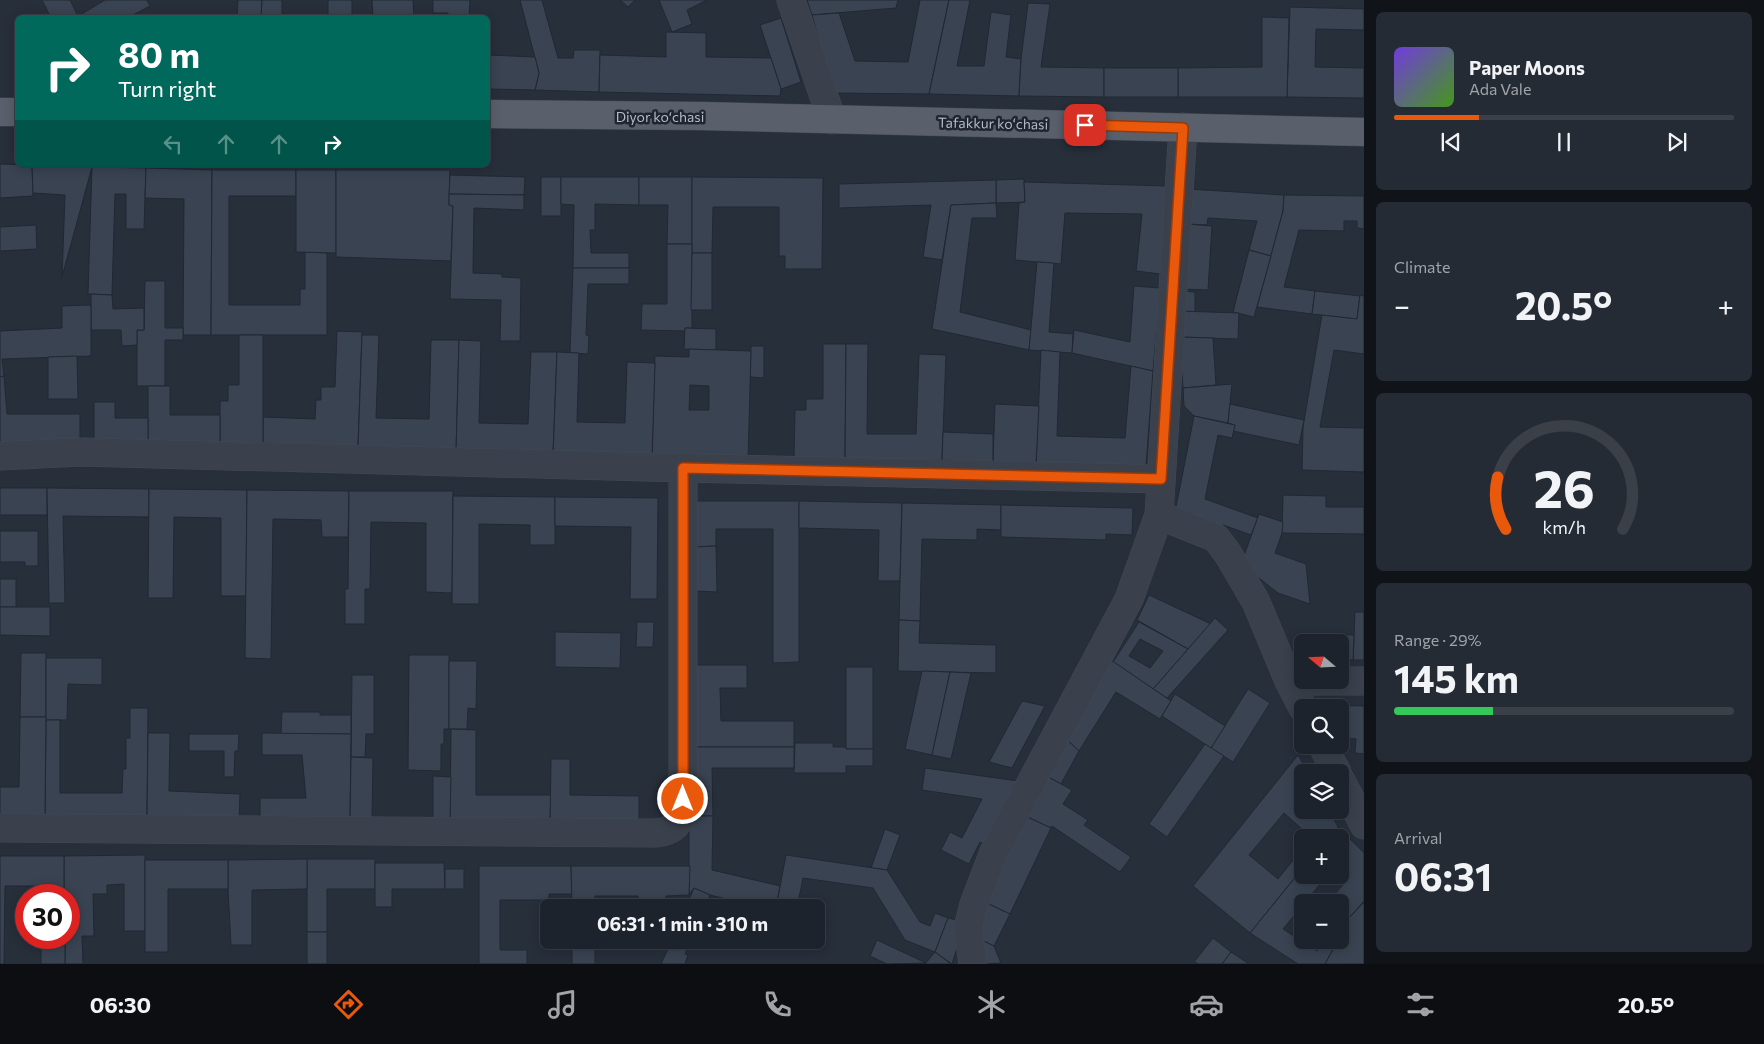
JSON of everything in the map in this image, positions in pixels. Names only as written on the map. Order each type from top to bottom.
[{"type":"main road","points":[[0,112],[15,112]]},
{"type":"main road","name":"Diyor koʻchasi","points":[[490,114],[701,116],[832,120]]},
{"type":"main road","name":"Tafakkur koʻchasi","points":[[832,120],[1364,132]]},
{"type":"street","points":[[791,0],[832,120]]},
{"type":"street","points":[[973,964],[968,928],[974,904],[994,852],[1129,598],[1160,514],[1183,128]]},
{"type":"street","points":[[0,456],[81,452],[1161,479]]},
{"type":"street","points":[[0,828],[667,832],[676,826],[682,814],[683,799],[683,468]]},
{"type":"street","points":[[1160,514],[1216,538],[1228,554],[1256,602],[1298,699]]},
{"type":"street","points":[[1289,681],[1364,681]]},
{"type":"street","points":[[1349,796],[1364,824]]},
{"type":"building","points":[[42,0],[70,0],[78,15],[50,15]]},
{"type":"building","points":[[105,0],[147,0],[150,6],[133,15],[80,15]]},
{"type":"building","points":[[238,0],[262,0],[261,15],[237,15]]},
{"type":"building","points":[[262,0],[282,0],[282,15],[261,15]]},
{"type":"building","points":[[328,0],[352,0],[352,15],[328,15]]},
{"type":"building","points":[[372,0],[413,0],[414,15],[373,15]]},
{"type":"building","points":[[433,0],[470,0],[469,15],[433,13]]},
{"type":"building","points":[[520,0],[542,0],[558,58],[573,58],[574,50],[600,50],[599,92],[535,90],[539,73]]},
{"type":"building","points":[[620,0],[635,0],[628,7]]},
{"type":"building","points":[[659,0],[707,0],[687,10],[692,24],[672,32]]},
{"type":"building","points":[[807,0],[898,0],[896,8],[812,15]]},
{"type":"building","points":[[920,0],[949,0],[929,94],[834,93],[812,15],[839,13],[855,61],[908,62]]},
{"type":"building","points":[[949,0],[970,0],[957,66],[984,66],[991,12],[1011,15],[1006,57],[1021,59],[1019,96],[929,94]]},
{"type":"building","points":[[1028,3],[1050,4],[1041,67],[1104,68],[1104,97],[1019,96],[1021,59]]},
{"type":"building","points":[[1290,7],[1364,9],[1364,30],[1316,29],[1315,67],[1364,68],[1364,98],[1287,97]]},
{"type":"building","points":[[1262,17],[1289,18],[1287,97],[1178,97],[1178,68],[1262,67]]},
{"type":"building","points":[[781,18],[801,82],[781,89],[760,25]]},
{"type":"building","points":[[666,32],[706,33],[706,57],[771,58],[781,89],[780,96],[599,92],[600,55],[666,57]]},
{"type":"building","points":[[490,55],[535,57],[539,73],[535,90],[490,89]]},
{"type":"building","points":[[1104,68],[1178,68],[1178,97],[1104,97]]},
{"type":"building","points":[[0,164],[15,164],[15,167],[32,167],[33,196],[0,198]]},
{"type":"building","points":[[32,167],[92,167],[62,277],[65,195],[33,193]]},
{"type":"building","points":[[92,167],[146,168],[144,229],[126,229],[126,194],[115,194],[112,295],[88,294]]},
{"type":"building","points":[[146,168],[212,170],[211,335],[183,335],[184,199],[145,198]]},
{"type":"building","points":[[212,170],[296,170],[296,196],[229,196],[229,305],[300,305],[300,289],[305,289],[305,252],[327,253],[327,335],[211,335]]},
{"type":"building","points":[[296,170],[336,170],[336,253],[296,252]]},
{"type":"building","points":[[336,170],[450,170],[449,205],[453,206],[451,261],[336,257]]},
{"type":"building","points":[[450,175],[525,177],[524,195],[449,194]]},
{"type":"building","points":[[541,177],[561,177],[561,216],[541,216]]},
{"type":"building","points":[[561,177],[639,177],[639,205],[595,204],[595,230],[590,230],[591,253],[629,253],[629,268],[573,268],[574,205],[561,204]]},
{"type":"building","points":[[639,177],[692,177],[692,244],[667,244],[668,205],[639,205]]},
{"type":"building","points":[[692,177],[823,178],[822,269],[785,269],[785,256],[779,256],[779,207],[713,207],[712,253],[692,253]]},
{"type":"building","points":[[1024,179],[1025,202],[996,203],[996,180]]},
{"type":"building","points":[[996,180],[996,203],[951,205],[942,260],[923,257],[931,205],[839,208],[839,184]]},
{"type":"building","points":[[1024,182],[1167,186],[1161,274],[1136,271],[1142,214],[1065,213],[1061,264],[1015,260],[1019,203],[1025,202]]},
{"type":"building","points":[[1189,189],[1284,195],[1283,211],[1271,256],[1249,250],[1257,221],[1208,218],[1207,225],[1187,224]]},
{"type":"building","points":[[449,194],[524,195],[524,210],[474,208],[473,273],[502,274],[502,277],[521,278],[520,341],[500,341],[501,300],[450,299],[453,206],[449,205]]},
{"type":"building","points":[[1284,195],[1364,196],[1364,229],[1357,228],[1357,221],[1344,221],[1344,231],[1299,230],[1284,287],[1315,291],[1312,314],[1257,307],[1283,211]]},
{"type":"building","points":[[996,203],[997,218],[972,218],[960,312],[1031,330],[1029,350],[932,329],[951,205]]},
{"type":"building","points":[[1187,224],[1212,226],[1208,290],[1182,289]]},
{"type":"building","points":[[36,225],[37,249],[0,251],[0,227]]},
{"type":"building","points":[[667,244],[692,244],[692,328],[685,328],[685,331],[641,330],[642,304],[667,304]]},
{"type":"building","points":[[1249,250],[1271,256],[1254,317],[1233,312]]},
{"type":"building","points":[[692,253],[712,253],[712,310],[691,310]]},
{"type":"building","points":[[1037,262],[1054,263],[1049,332],[1073,334],[1072,353],[1029,350]]},
{"type":"building","points":[[573,268],[629,268],[629,284],[588,284],[586,335],[589,336],[588,354],[570,353]]},
{"type":"building","points":[[145,281],[165,281],[165,328],[183,328],[183,340],[165,340],[165,386],[137,386],[137,330],[144,330]]},
{"type":"building","points":[[1134,286],[1160,288],[1153,371],[1072,353],[1074,330],[1130,342]]},
{"type":"building","points":[[1181,291],[1195,292],[1195,312],[1180,311]]},
{"type":"building","points":[[1315,291],[1360,296],[1357,319],[1312,314]]},
{"type":"building","points":[[91,294],[112,295],[113,309],[144,308],[144,330],[137,330],[137,345],[122,346],[121,330],[91,330]]},
{"type":"building","points":[[1360,295],[1364,296],[1364,354],[1334,350],[1320,427],[1364,428],[1364,472],[1302,470],[1303,427],[1322,315],[1357,319]]},
{"type":"building","points":[[91,305],[91,356],[2,359],[4,376],[0,377],[0,331],[62,328],[62,306]]},
{"type":"building","points":[[1180,311],[1239,313],[1238,339],[1179,337]]},
{"type":"building","points":[[685,328],[716,329],[716,350],[684,349]]},
{"type":"building","points":[[337,331],[362,332],[358,446],[263,443],[263,417],[315,419],[316,400],[321,400],[321,387],[335,387]]},
{"type":"building","points":[[239,335],[263,335],[263,443],[220,443],[220,401],[228,401],[228,385],[239,385]]},
{"type":"building","points":[[362,335],[379,335],[376,418],[429,419],[431,340],[459,340],[456,452],[358,449]]},
{"type":"building","points":[[1179,337],[1213,338],[1216,385],[1183,388]]},
{"type":"building","points":[[459,340],[481,341],[479,423],[528,424],[531,352],[557,352],[553,455],[456,452]]},
{"type":"building","points":[[823,344],[846,344],[845,459],[794,459],[795,410],[806,410],[806,399],[823,399]]},
{"type":"building","points":[[846,344],[868,344],[867,434],[916,434],[919,354],[946,355],[942,460],[845,459]]},
{"type":"building","points":[[751,346],[764,346],[764,378],[750,377]]},
{"type":"building","points":[[689,349],[751,351],[748,460],[652,458],[655,356],[689,357]],"holes":[[[690,385],[709,386],[709,410],[689,410]]]},
{"type":"building","points":[[1041,350],[1060,352],[1057,436],[1125,438],[1131,366],[1153,371],[1146,466],[1036,464]]},
{"type":"building","points":[[557,352],[579,353],[577,422],[625,423],[627,362],[655,363],[652,458],[553,455]]},
{"type":"building","points":[[77,356],[78,399],[48,399],[48,357]]},
{"type":"building","points":[[4,376],[7,414],[80,414],[80,444],[0,443],[0,377]]},
{"type":"building","points":[[1232,384],[1228,423],[1194,416],[1184,406],[1183,388]]},
{"type":"building","points":[[148,386],[170,386],[170,415],[220,415],[220,443],[148,443]]},
{"type":"building","points":[[94,402],[115,402],[115,418],[148,418],[148,443],[94,443]]},
{"type":"building","points":[[995,404],[1039,406],[1036,464],[993,462]]},
{"type":"building","points":[[1230,404],[1304,420],[1299,445],[1233,431],[1235,425],[1228,423]]},
{"type":"building","points":[[1194,416],[1235,425],[1232,438],[1218,435],[1205,499],[1258,518],[1251,535],[1223,525],[1222,529],[1175,512]]},
{"type":"building","points":[[943,432],[993,434],[993,462],[942,460]]},
{"type":"building","points":[[0,488],[47,488],[47,515],[0,515]]},
{"type":"building","points":[[47,488],[149,489],[149,517],[63,516],[65,603],[49,603]]},
{"type":"building","points":[[149,489],[247,490],[246,596],[221,596],[221,518],[174,517],[173,598],[148,598]]},
{"type":"building","points":[[247,490],[349,491],[348,537],[322,537],[321,520],[273,519],[271,659],[245,658]]},
{"type":"building","points":[[349,491],[453,491],[452,593],[426,592],[426,523],[371,522],[370,589],[365,589],[365,624],[345,624],[345,589],[348,589]]},
{"type":"building","points":[[1283,495],[1326,496],[1326,507],[1364,507],[1364,534],[1282,533]]},
{"type":"building","points":[[453,496],[555,497],[555,545],[530,545],[530,525],[479,524],[479,604],[452,604]]},
{"type":"building","points":[[555,497],[658,498],[657,599],[630,599],[631,527],[555,526]]},
{"type":"building","points":[[692,501],[799,501],[799,662],[773,663],[773,529],[716,529],[716,546],[693,547]]},
{"type":"building","points":[[799,501],[902,503],[900,581],[878,581],[879,530],[799,528]]},
{"type":"building","points":[[902,503],[1001,505],[1001,530],[977,529],[977,540],[922,539],[920,621],[899,620]]},
{"type":"building","points":[[1001,505],[1133,508],[1132,535],[1106,534],[1106,540],[1001,537]]},
{"type":"building","points":[[1259,514],[1283,522],[1282,533],[1275,553],[1306,564],[1310,604],[1278,593],[1241,564]]},
{"type":"building","points":[[0,531],[38,531],[38,566],[25,566],[25,562],[0,562]]},
{"type":"building","points":[[716,546],[717,592],[693,591],[693,547]]},
{"type":"building","points":[[0,579],[16,579],[16,607],[0,607]]},
{"type":"building","points":[[1149,595],[1211,624],[1188,649],[1137,620]]},
{"type":"building","points":[[0,607],[50,607],[50,636],[0,635]]},
{"type":"building","points":[[1355,612],[1364,612],[1364,660],[1353,660]]},
{"type":"building","points":[[1215,618],[1228,630],[1167,698],[1153,689]]},
{"type":"building","points":[[899,620],[920,621],[919,643],[996,645],[996,673],[898,671]]},
{"type":"building","points":[[637,622],[654,622],[653,647],[636,647]]},
{"type":"building","points":[[1139,622],[1188,649],[1153,689],[1113,662]],"holes":[[[1140,639],[1163,651],[1150,668],[1129,656]]]},
{"type":"building","points":[[555,632],[621,633],[620,668],[555,667]]},
{"type":"building","points":[[1349,635],[1354,635],[1353,660],[1349,660]]},
{"type":"building","points":[[21,653],[46,653],[46,717],[20,717]]},
{"type":"building","points":[[409,655],[449,655],[449,729],[444,729],[444,744],[441,744],[441,771],[408,770]]},
{"type":"building","points":[[46,658],[102,658],[102,685],[68,684],[67,720],[46,720]]},
{"type":"building","points":[[1111,660],[1171,701],[1160,719],[1116,692],[1079,751],[1064,737]]},
{"type":"building","points":[[449,661],[477,661],[476,709],[468,708],[467,729],[449,729]]},
{"type":"building","points":[[689,665],[747,665],[747,688],[720,688],[721,721],[794,721],[794,747],[689,747]]},
{"type":"building","points":[[846,667],[873,667],[873,749],[846,749]]},
{"type":"building","points":[[922,671],[950,672],[932,755],[905,749]]},
{"type":"building","points":[[950,672],[971,673],[951,759],[932,755]]},
{"type":"building","points":[[352,675],[374,675],[374,734],[366,734],[365,757],[351,757]]},
{"type":"building","points":[[1248,689],[1270,703],[1233,762],[1211,748]]},
{"type":"building","points":[[1175,694],[1225,726],[1211,748],[1162,716]]},
{"type":"building","points":[[1022,701],[1045,706],[1012,768],[989,762]]},
{"type":"building","points":[[1349,706],[1364,706],[1364,754],[1355,753],[1356,739],[1349,739]]},
{"type":"building","points":[[130,708],[148,708],[147,818],[45,817],[46,720],[60,720],[60,793],[122,793],[123,769],[126,769],[126,738],[130,738]]},
{"type":"building","points":[[282,712],[320,712],[320,715],[351,715],[351,734],[281,734]]},
{"type":"building","points":[[20,717],[46,717],[45,817],[0,817],[0,787],[19,787]]},
{"type":"building","points":[[451,729],[476,730],[476,795],[551,795],[550,822],[450,821]]},
{"type":"building","points":[[148,733],[170,733],[169,791],[240,794],[239,821],[147,818]]},
{"type":"building","points":[[262,733],[351,734],[350,825],[260,824],[260,798],[306,798],[302,755],[262,755]]},
{"type":"building","points":[[189,734],[239,734],[238,751],[235,751],[234,777],[224,777],[224,751],[189,751]]},
{"type":"building","points":[[1064,737],[1079,751],[1061,784],[1043,774]]},
{"type":"building","points":[[795,743],[833,743],[833,747],[846,747],[846,749],[873,749],[873,766],[846,766],[846,773],[794,773]]},
{"type":"building","points":[[1205,744],[1224,756],[1167,837],[1149,824]]},
{"type":"building","points":[[689,747],[794,747],[794,768],[712,768],[713,816],[689,816]]},
{"type":"building","points":[[1298,755],[1303,764],[1294,764],[1294,819],[1334,819],[1338,827],[1336,829],[1302,829],[1284,813],[1249,855],[1278,879],[1294,859],[1294,879],[1250,933],[1193,886]]},
{"type":"building","points":[[351,757],[373,758],[372,821],[350,821]]},
{"type":"building","points":[[551,759],[570,759],[570,795],[639,796],[639,826],[550,825]]},
{"type":"building","points":[[925,768],[1018,781],[989,846],[980,842],[969,864],[941,850],[950,832],[962,838],[982,799],[922,790]]},
{"type":"building","points":[[1043,774],[1072,790],[1063,804],[1088,820],[1084,825],[1131,857],[1120,872],[1052,826],[1051,828],[1021,814]]},
{"type":"building","points":[[433,776],[451,777],[450,821],[433,821]]},
{"type":"building","points":[[1021,814],[1051,828],[1010,914],[980,900]]},
{"type":"building","points":[[689,816],[713,816],[712,870],[780,886],[778,899],[726,899],[694,888],[689,895]]},
{"type":"building","points":[[885,829],[900,835],[887,870],[871,868]]},
{"type":"building","points":[[1349,838],[1364,853],[1364,901],[1349,918],[1349,894],[1335,894],[1343,884],[1349,884]]},
{"type":"building","points":[[145,855],[145,931],[124,931],[124,884],[107,885],[107,894],[93,894],[94,936],[82,936],[83,964],[65,964],[65,949],[80,949],[80,884],[64,884],[64,856]]},
{"type":"building","points":[[786,855],[887,870],[920,922],[930,926],[935,913],[948,918],[935,952],[905,940],[873,888],[803,878],[799,899],[778,899]]},
{"type":"building","points":[[0,856],[64,856],[64,884],[15,884],[15,886],[5,886],[4,964],[0,964]]},
{"type":"building","points":[[307,859],[375,859],[375,889],[327,889],[327,932],[307,932]]},
{"type":"building","points":[[307,859],[307,889],[252,890],[252,945],[231,945],[228,860]]},
{"type":"building","points":[[145,860],[228,860],[228,889],[168,889],[168,952],[145,952]]},
{"type":"building","points":[[375,863],[444,863],[445,889],[392,889],[392,907],[375,907]]},
{"type":"building","points":[[479,866],[571,866],[572,894],[549,894],[549,899],[540,900],[500,900],[500,950],[527,950],[527,964],[479,964]]},
{"type":"building","points":[[571,866],[690,866],[689,895],[666,896],[666,899],[638,899],[638,896],[595,896],[595,899],[572,899]]},
{"type":"building","points":[[445,869],[464,869],[464,889],[445,889]]},
{"type":"building","points":[[1294,879],[1294,884],[1320,884],[1312,894],[1294,894],[1294,916],[1283,929],[1294,936],[1294,949],[1314,949],[1317,951],[1318,949],[1333,949],[1325,964],[1298,964],[1250,933]]},
{"type":"building","points":[[694,888],[710,895],[708,899],[689,899]]},
{"type":"building","points":[[980,900],[1010,914],[994,946],[971,935]]},
{"type":"building","points":[[1364,904],[1364,964],[1325,964],[1333,949],[1349,949],[1349,918]]},
{"type":"building","points":[[948,918],[957,920],[960,939],[952,964],[935,952]]},
{"type":"building","points":[[307,932],[327,932],[327,964],[307,964]]},
{"type":"building","points":[[971,935],[994,946],[1001,963],[983,964]]},
{"type":"building","points":[[1213,938],[1231,952],[1222,964],[1198,964],[1194,962]]},
{"type":"building","points":[[877,940],[926,963],[887,964],[870,956]]},
{"type":"building","points":[[41,949],[65,949],[65,964],[41,964]]},
{"type":"building","points":[[572,949],[595,949],[595,964],[572,964]]},
{"type":"building","points":[[668,949],[687,949],[685,954],[688,955],[685,964],[661,964]]},
{"type":"building","points":[[935,952],[951,964],[925,964]]},
{"type":"building","points":[[1231,952],[1249,964],[1222,964]]},
{"type":"route","points":[[683,799],[683,468],[1161,479],[1183,128],[1085,125]]}]
